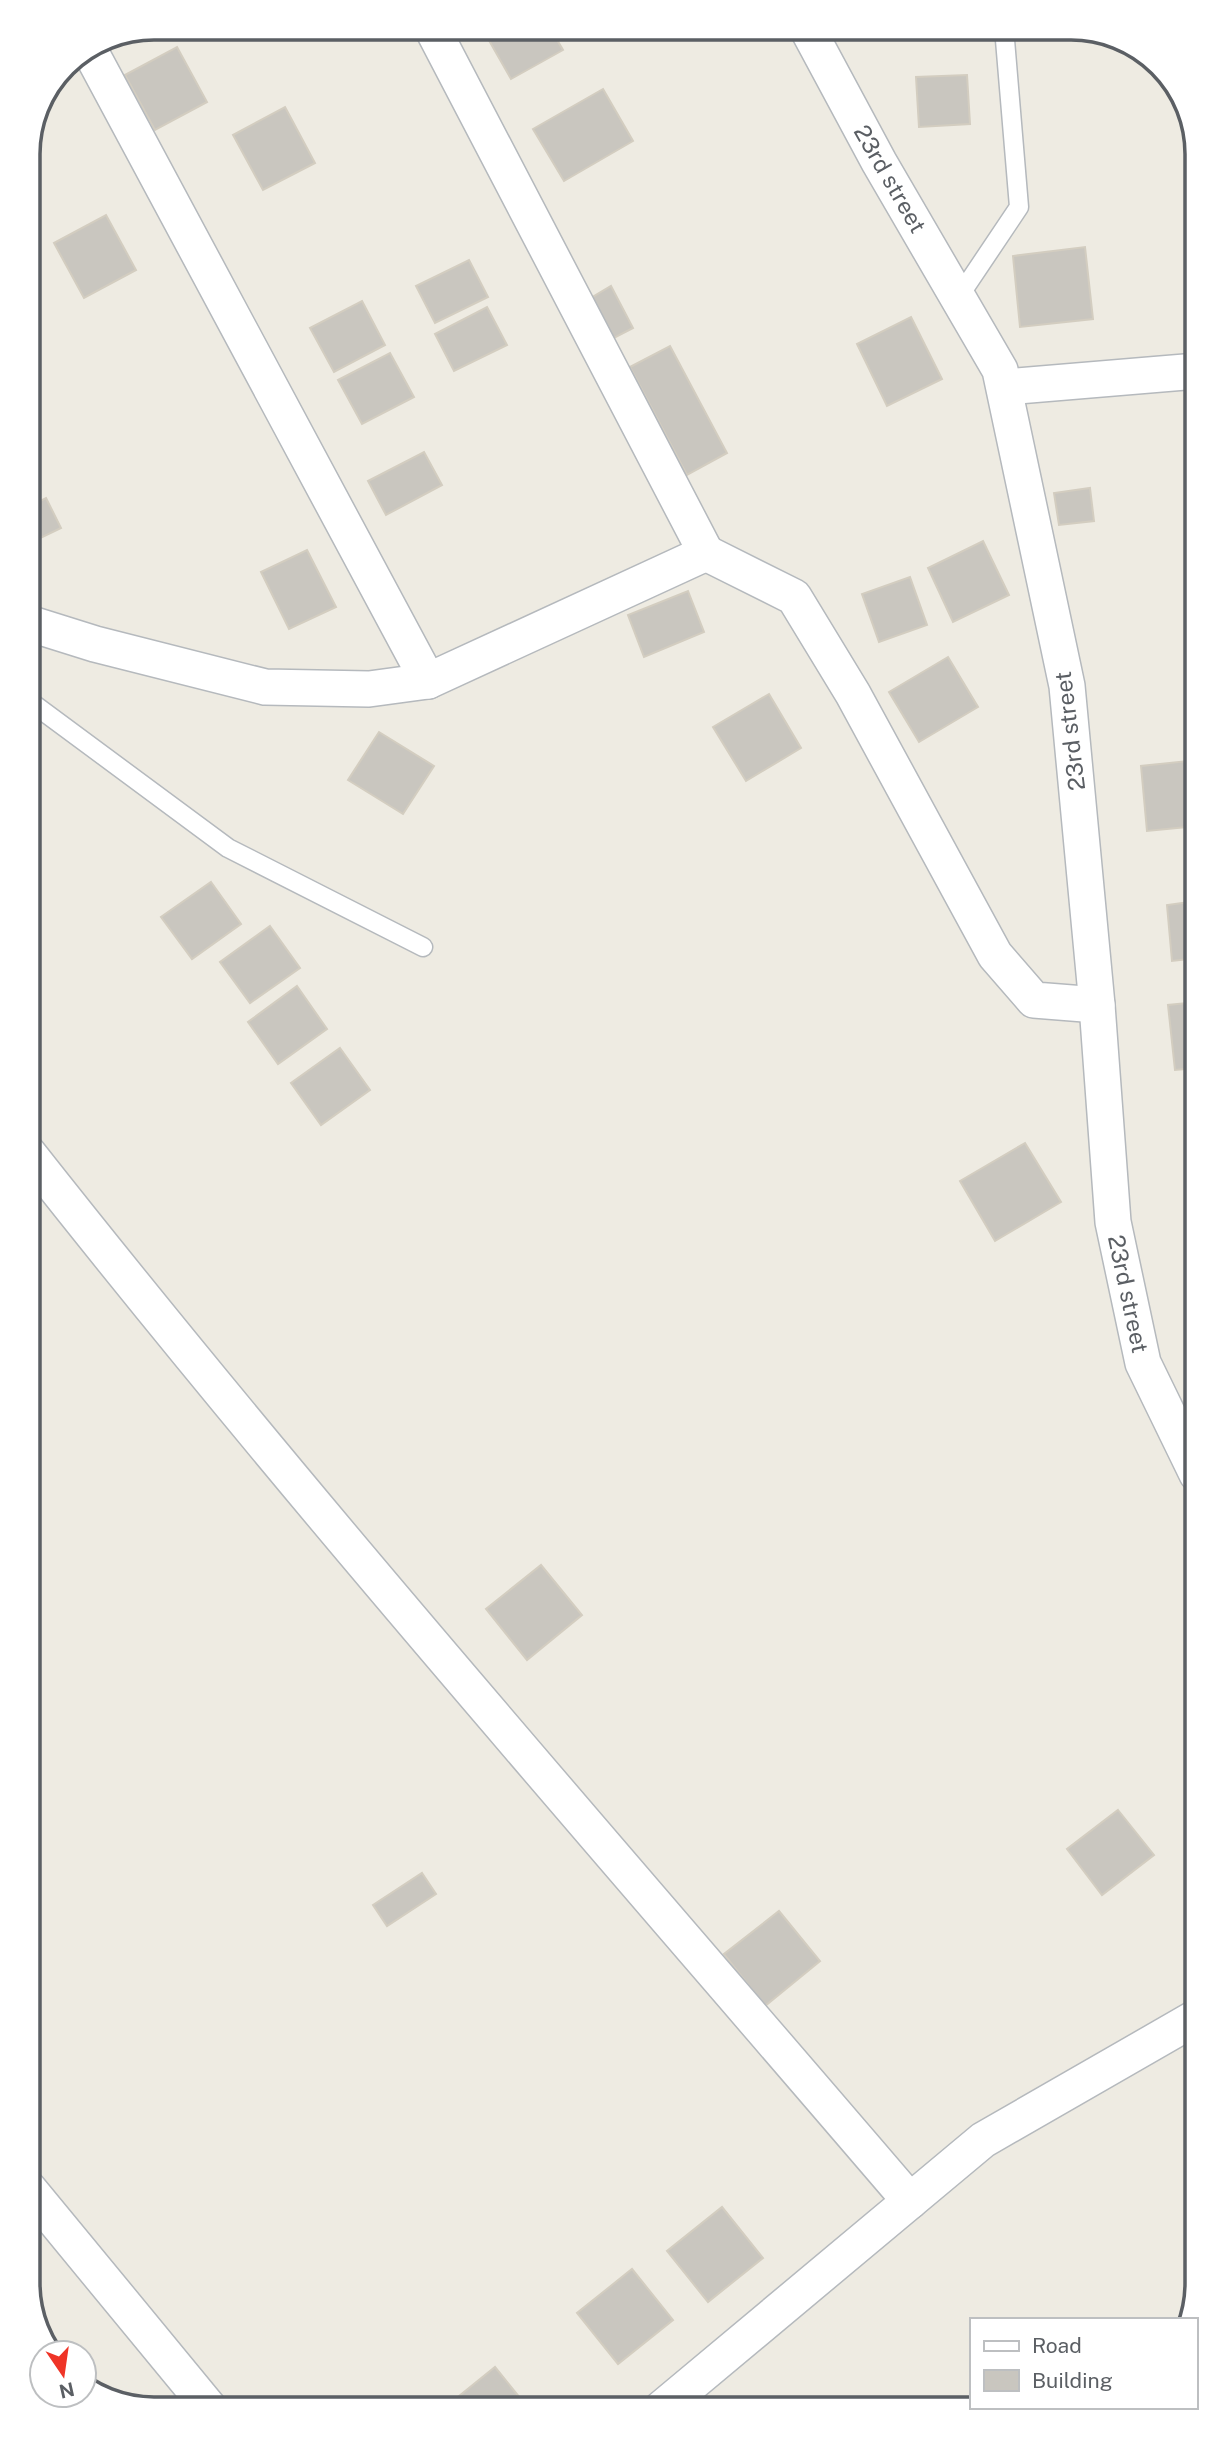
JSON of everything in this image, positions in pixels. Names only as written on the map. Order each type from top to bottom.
[{"type":"street","points":[[438,40],[706,553],[794,597],[853,694],[995,955],[1034,1000],[1097,1005]]},
{"type":"street","name":"23rd street","points":[[813,40],[879,162],[1000,370],[1005,387],[1067,686],[1097,1005],[1113,1222],[1143,1363],[1185,1449]]},
{"type":"street","points":[[94,58],[428,681]]},
{"type":"street","points":[[1005,387],[1185,372]]},
{"type":"street","points":[[40,627],[95,644],[265,687],[369,689],[428,681],[706,553]]},
{"type":"street","points":[[40,1168],[417,1626],[910,2201]]},
{"type":"street","points":[[675,2397],[983,2140],[1185,2024]]},
{"type":"street","points":[[40,2203],[200,2397]]},
{"type":"lane","points":[[958,298],[1019,207],[1005,40]]},
{"type":"lane","points":[[40,709],[228,848],[423,947]]},
{"type":"building","points":[[489,40],[557,40],[563,50],[511,79]]},
{"type":"building","points":[[177,47],[207,102],[155,130],[125,75]]},
{"type":"building","points":[[967,75],[970,124],[919,127],[916,77]]},
{"type":"building","points":[[603,89],[633,141],[564,181],[533,129]]},
{"type":"building","points":[[285,107],[315,163],[263,190],[233,135]]},
{"type":"building","points":[[106,215],[136,270],[84,298],[54,243]]},
{"type":"building","points":[[1085,247],[1093,319],[1020,327],[1013,256]]},
{"type":"building","points":[[469,260],[488,297],[435,323],[416,286]]},
{"type":"building","points":[[611,286],[633,328],[612,339],[591,298]]},
{"type":"building","points":[[362,301],[385,345],[334,372],[310,328]]},
{"type":"building","points":[[487,307],[507,345],[454,371],[435,334]]},
{"type":"building","points":[[911,317],[942,379],[887,406],[857,344]]},
{"type":"building","points":[[670,346],[727,453],[687,475],[630,367]]},
{"type":"building","points":[[390,353],[414,397],[362,424],[338,380]]},
{"type":"building","points":[[424,452],[442,485],[386,515],[368,481]]},
{"type":"building","points":[[1090,488],[1094,521],[1059,525],[1054,493]]},
{"type":"building","points":[[46,498],[61,528],[40,538],[40,501]]},
{"type":"building","points":[[983,541],[1009,595],[953,622],[928,568]]},
{"type":"building","points":[[307,550],[336,607],[289,629],[261,572]]},
{"type":"building","points":[[910,577],[927,625],[879,642],[862,594]]},
{"type":"building","points":[[688,591],[704,632],[644,657],[628,615]]},
{"type":"building","points":[[948,657],[978,707],[919,742],[889,692]]},
{"type":"building","points":[[769,694],[801,748],[746,781],[713,727]]},
{"type":"building","points":[[379,732],[434,766],[403,814],[348,780]]},
{"type":"building","points":[[1185,761],[1185,827],[1147,831],[1141,766]]},
{"type":"building","points":[[211,882],[241,924],[192,959],[161,917]]},
{"type":"building","points":[[1185,903],[1185,959],[1172,961],[1167,905]]},
{"type":"building","points":[[270,926],[300,968],[250,1003],[220,962]]},
{"type":"building","points":[[297,986],[327,1029],[278,1064],[248,1022]]},
{"type":"building","points":[[1185,1003],[1185,1069],[1175,1070],[1168,1005]]},
{"type":"building","points":[[340,1048],[370,1090],[321,1125],[291,1083]]},
{"type":"building","points":[[1025,1143],[1061,1202],[995,1241],[960,1181]]},
{"type":"building","points":[[541,1565],[582,1615],[527,1660],[486,1609]]},
{"type":"building","points":[[1118,1810],[1154,1855],[1102,1895],[1067,1849]]},
{"type":"building","points":[[422,1873],[436,1894],[387,1926],[373,1905]]},
{"type":"building","points":[[779,1911],[820,1961],[765,2006],[724,1954]]},
{"type":"building","points":[[722,2207],[763,2258],[708,2302],[667,2251]]},
{"type":"building","points":[[632,2269],[673,2320],[618,2364],[577,2313]]},
{"type":"building","points":[[495,2367],[519,2397],[458,2397]]}]
